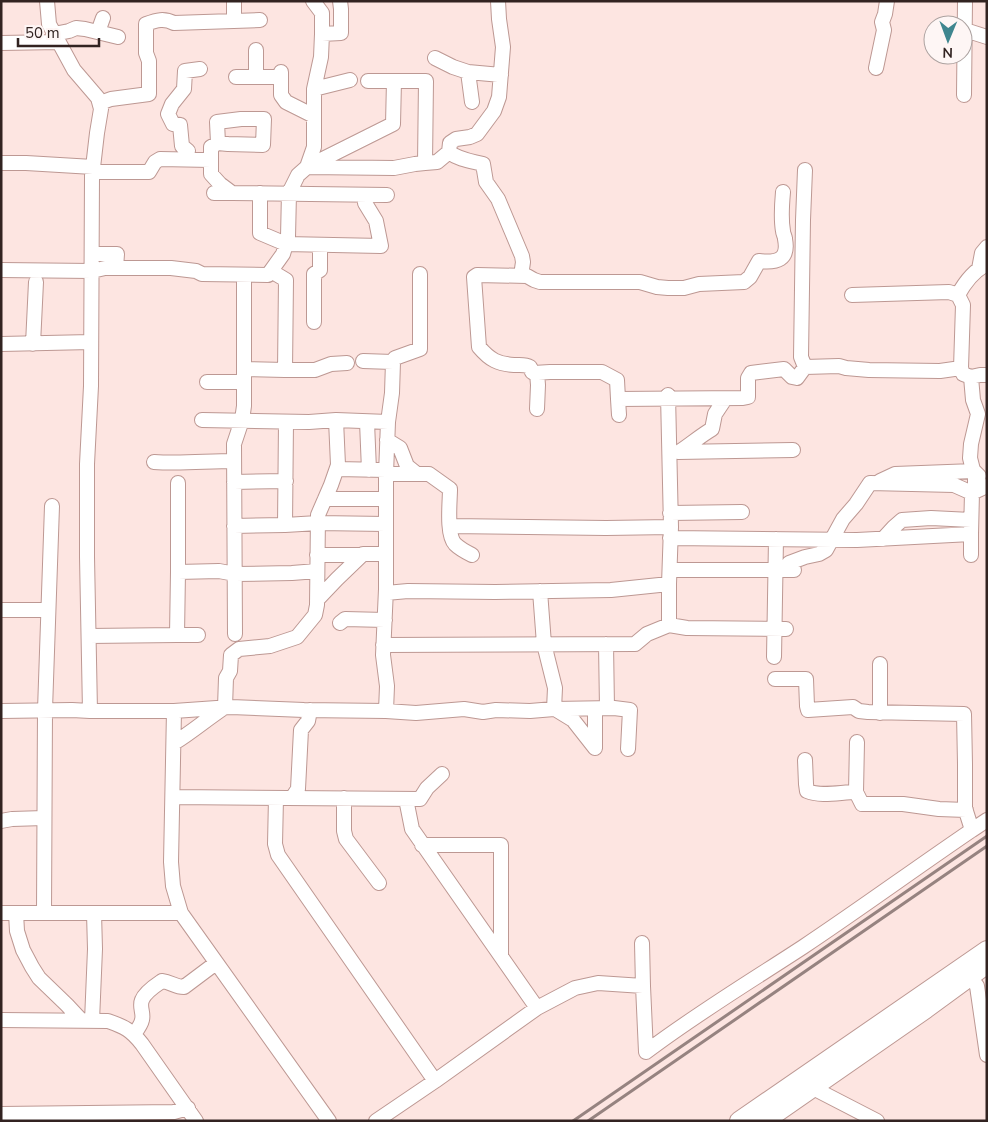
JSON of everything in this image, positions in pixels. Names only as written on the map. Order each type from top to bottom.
[{"type":"main road","points":[[765,1121],[809,1082],[987,950]]},
{"type":"main road","points":[[739,1121],[809,1082],[926,1009],[987,964]]},
{"type":"street","points":[[47,1],[49,24],[56,38],[74,70],[98,98],[102,109],[92,170],[91,342],[87,464],[90,711]]},
{"type":"street","points":[[234,1],[234,21]]},
{"type":"street","points":[[307,167],[314,147],[314,89],[321,57],[322,34],[322,13],[313,1]]},
{"type":"street","points":[[307,167],[394,168],[437,162],[449,152],[450,143],[456,139],[477,134],[494,111],[499,98],[503,47],[498,1]]},
{"type":"street","points":[[876,68],[884,30],[882,22],[887,1]]},
{"type":"street","points":[[965,1],[965,15]]},
{"type":"street","points":[[322,13],[340,8],[340,33],[322,34]]},
{"type":"street","points":[[98,32],[103,18]]},
{"type":"street","points":[[100,103],[110,99],[149,94],[146,24],[157,20],[167,20],[174,23],[260,20]]},
{"type":"street","points":[[1,43],[56,38],[76,28],[118,37]]},
{"type":"street","points":[[973,33],[987,37]]},
{"type":"street","points":[[256,50],[256,76]]},
{"type":"street","points":[[435,58],[468,72],[501,75]]},
{"type":"street","points":[[964,65],[964,95]]},
{"type":"street","points":[[188,151],[182,146],[180,125],[173,124],[168,114],[172,104],[184,89],[185,71],[200,69]]},
{"type":"street","points":[[468,72],[472,102]]},
{"type":"street","points":[[236,76],[281,74],[281,95],[286,102],[314,116]]},
{"type":"street","points":[[314,89],[350,80]]},
{"type":"street","points":[[368,81],[426,81],[425,163]]},
{"type":"street","points":[[1,270],[92,271],[105,268],[171,268],[196,271],[202,274],[268,274],[283,254],[288,237],[289,193],[298,175],[307,167],[393,124],[394,81]]},
{"type":"street","points":[[470,137],[471,161]]},
{"type":"street","points":[[176,160],[191,149],[213,150]]},
{"type":"street","points":[[1,164],[26,163],[92,170],[149,172],[155,162],[160,159],[176,160],[213,150]]},
{"type":"street","points":[[213,150],[211,174],[232,193]]},
{"type":"street","points":[[449,152],[454,156],[483,164],[486,182],[498,199],[522,256],[521,276]]},
{"type":"street","points":[[805,367],[801,356],[806,170]]},
{"type":"street","points":[[619,415],[617,380],[602,372],[536,373],[532,372],[530,367],[526,365],[503,364],[492,360],[479,347],[474,277],[477,275],[527,276],[540,282],[640,282],[668,288],[684,288],[699,284],[744,282],[750,277],[760,261],[775,262],[784,253],[786,247],[783,231],[783,192]]},
{"type":"street","points":[[214,193],[387,195]]},
{"type":"street","points":[[260,193],[260,233],[286,244],[381,246],[376,220],[365,203],[365,195]]},
{"type":"street","points":[[314,322],[314,274],[320,270],[320,245]]},
{"type":"street","points":[[958,295],[965,282],[983,267],[982,253],[987,247]]},
{"type":"street","points":[[92,254],[117,254],[116,268]]},
{"type":"street","points":[[271,271],[286,280],[285,370]]},
{"type":"street","points":[[386,711],[387,686],[383,645],[386,593],[386,440],[392,392],[393,362],[395,358],[420,349],[420,274]]},
{"type":"street","points":[[235,634],[234,444],[242,420],[244,406],[244,275]]},
{"type":"street","points":[[33,344],[36,282]]},
{"type":"street","points":[[852,295],[949,292],[958,295],[964,305],[966,373],[973,400],[982,411],[978,414],[971,444],[970,458],[976,478],[972,493],[972,555]]},
{"type":"street","points":[[1,344],[91,342]]},
{"type":"street","points":[[363,362],[393,362]]},
{"type":"street","points":[[208,382],[285,370],[315,370],[331,364],[347,363]]},
{"type":"street","points":[[805,367],[839,366],[869,370],[940,371],[987,375]]},
{"type":"street","points":[[618,399],[748,397],[748,378],[751,373],[784,369],[792,377],[798,378],[805,367]]},
{"type":"street","points":[[536,373],[538,409]]},
{"type":"street","points":[[668,397],[674,453],[670,526],[669,625]]},
{"type":"street","points":[[674,453],[693,444],[703,434],[712,429],[715,414],[725,398]]},
{"type":"street","points":[[202,420],[388,422]]},
{"type":"street","points":[[225,707],[226,678],[230,671],[231,655],[239,649],[270,646],[297,637],[315,615],[317,600],[318,515],[338,465],[336,420]]},
{"type":"street","points":[[285,525],[286,422]]},
{"type":"street","points":[[367,422],[370,470]]},
{"type":"street","points":[[386,440],[400,448],[407,466],[417,474]]},
{"type":"street","points":[[674,453],[793,450]]},
{"type":"street","points":[[154,462],[234,461]]},
{"type":"street","points":[[337,469],[429,474],[450,489],[450,534],[454,543],[472,555]]},
{"type":"street","points":[[874,483],[895,474],[974,471],[987,480]]},
{"type":"street","points":[[234,482],[286,481]]},
{"type":"street","points":[[785,570],[789,563],[826,550],[843,518],[856,504],[870,482],[954,485],[972,493],[987,486]]},
{"type":"street","points":[[177,635],[178,483]]},
{"type":"street","points":[[325,498],[386,499]]},
{"type":"street","points":[[44,913],[45,710],[52,506]]},
{"type":"street","points":[[670,526],[742,512]]},
{"type":"street","points":[[883,539],[902,520],[931,518],[972,520]]},
{"type":"street","points":[[234,526],[318,523],[385,524]]},
{"type":"street","points":[[450,526],[597,528],[670,526],[776,539],[832,540],[971,534]]},
{"type":"street","points":[[774,657],[780,629],[785,570],[776,539]]},
{"type":"street","points":[[318,554],[362,556]]},
{"type":"street","points":[[317,600],[363,554],[386,554]]},
{"type":"street","points":[[670,570],[785,570]]},
{"type":"street","points":[[178,572],[219,571],[235,574],[317,571]]},
{"type":"street","points":[[386,593],[408,591],[611,590],[670,584]]},
{"type":"street","points":[[540,591],[544,644],[555,688],[554,709]]},
{"type":"street","points":[[1,610],[48,610]]},
{"type":"street","points":[[340,623],[345,619],[385,620]]},
{"type":"street","points":[[383,645],[635,644],[647,634],[669,625],[687,628],[780,629]]},
{"type":"street","points":[[89,636],[198,635]]},
{"type":"street","points":[[554,709],[573,720],[595,748],[601,708],[606,644]]},
{"type":"street","points":[[880,664],[880,713]]},
{"type":"street","points":[[775,679],[806,679],[808,710],[853,707],[859,711],[880,713],[964,714],[966,810],[972,830]]},
{"type":"street","points":[[174,743],[225,707]]},
{"type":"street","points":[[1,711],[174,711],[225,707],[416,713],[464,709],[483,712],[496,710],[601,708],[630,710],[628,750]]},
{"type":"street","points":[[292,710],[301,730],[298,788],[292,798]]},
{"type":"street","points":[[301,730],[308,721],[310,710]]},
{"type":"street","points":[[174,711],[171,862],[173,886],[181,913],[328,1121]]},
{"type":"street","points":[[857,742],[856,792],[862,804],[903,804],[939,809],[966,810]]},
{"type":"street","points":[[805,760],[807,790],[811,793],[856,792]]},
{"type":"street","points":[[173,797],[420,799],[427,788],[442,774]]},
{"type":"street","points":[[276,798],[275,844],[278,855],[435,1081]]},
{"type":"street","points":[[344,798],[344,831],[346,839],[379,883]]},
{"type":"street","points":[[406,799],[412,829],[422,845],[538,1008]]},
{"type":"street","points":[[1,821],[44,818]]},
{"type":"street","points":[[642,943],[646,1052],[987,820]]},
{"type":"street","points":[[422,845],[501,845],[501,955]]},
{"type":"street","points":[[1,913],[181,913]]},
{"type":"street","points":[[16,913],[17,930],[24,950],[39,978],[86,1021]]},
{"type":"street","points":[[86,1021],[95,949],[94,913]]},
{"type":"street","points":[[134,1034],[142,1021],[140,1010],[142,999],[148,992],[162,980],[177,987],[184,987],[216,963]]},
{"type":"street","points":[[970,977],[977,986],[987,1055]]},
{"type":"street","points":[[376,1121],[538,1008],[575,988],[598,983],[643,986]]},
{"type":"street","points":[[1,1020],[108,1021],[121,1026],[134,1034],[196,1121]]},
{"type":"street","points":[[809,1082],[877,1121]]},
{"type":"street","points":[[1,1114],[24,1117],[174,1116],[188,1108]]},
{"type":"railway","points":[[573,1121],[987,836]]},
{"type":"railway","points":[[588,1121],[987,846]]}]
